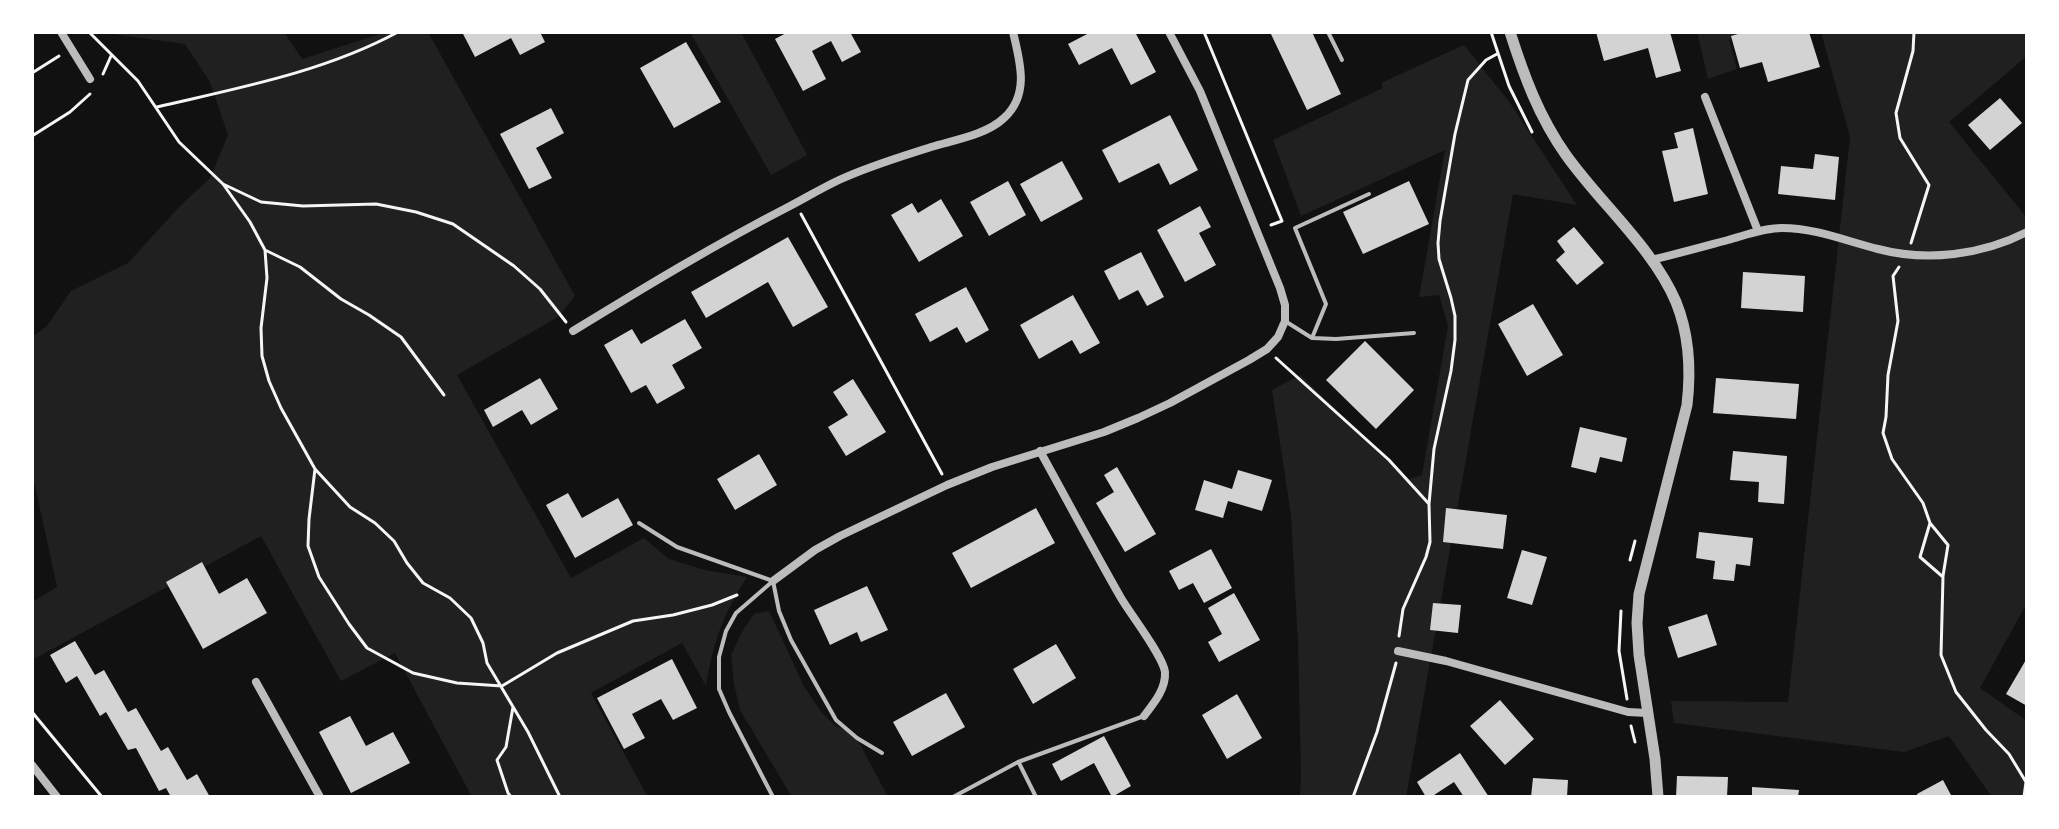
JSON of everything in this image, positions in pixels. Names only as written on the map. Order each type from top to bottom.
[{"type":"street","points":[[61,32],[90,79]]},
{"type":"street","points":[[573,331],[669,271],[837,181],[869,167],[984,130],[1003,119],[1015,104],[1021,89],[1022,71],[1013,32]]},
{"type":"street","points":[[773,581],[840,536],[947,485],[1138,418],[1267,349],[1278,337],[1285,321],[1285,305],[1200,91],[1169,32]]},
{"type":"street","points":[[1510,32],[1537,108],[1566,155],[1666,282],[1685,329],[1690,382],[1687,405],[1639,594],[1637,623],[1658,797]]},
{"type":"street","points":[[1705,97],[1758,231]]},
{"type":"street","points":[[1651,260],[1780,228],[1802,230],[1880,250],[1933,257],[1962,253],[2027,232]]},
{"type":"street","points":[[1040,451],[1121,597],[1160,656],[1165,671],[1164,686],[1144,716]]},
{"type":"street","points":[[1398,651],[1446,661],[1628,712],[1647,713]]},
{"type":"street","points":[[256,682],[320,797]]},
{"type":"street","points":[[32,765],[57,797]]},
{"type":"lane","points":[[1328,32],[1342,60]]},
{"type":"lane","points":[[1312,338],[1326,304],[1295,228],[1369,194]]},
{"type":"lane","points":[[1285,321],[1312,338],[1414,333]]},
{"type":"lane","points":[[639,523],[677,547],[773,581]]},
{"type":"lane","points":[[773,581],[779,611],[791,640],[836,720],[882,753]]},
{"type":"lane","points":[[773,581],[736,613],[726,631],[719,657],[719,689],[773,797]]},
{"type":"lane","points":[[953,797],[1018,762],[1144,716]]},
{"type":"lane","points":[[1018,762],[1036,797]]},
{"type":"path","points":[[89,32],[138,81],[179,142],[223,184],[250,222],[265,250],[267,278],[261,328],[262,356],[281,408],[315,469],[350,507],[375,523],[394,541],[423,583],[450,598],[471,618],[483,643],[487,663],[528,732],[560,797]]},
{"type":"path","points":[[157,107],[303,70],[350,54],[398,32]]},
{"type":"path","points":[[1204,32],[1282,221]]},
{"type":"path","points":[[1491,32],[1509,86],[1536,138]]},
{"type":"path","points":[[1914,32],[1913,51],[1896,113],[1900,138],[1929,185],[1907,255],[1893,276],[1898,321],[1888,375],[1883,433],[1892,459],[1923,503],[1930,523],[1948,545],[1943,577],[1941,655],[1956,692],[2009,754],[2026,782],[2024,797]]},
{"type":"path","points":[[1353,797],[1392,683],[1403,609],[1430,542],[1429,504],[1434,449],[1455,340],[1453,307],[1439,259],[1440,221],[1468,80],[1486,60],[1498,53]]},
{"type":"path","points":[[101,78],[111,56]]},
{"type":"path","points":[[32,136],[70,112],[96,89]]},
{"type":"path","points":[[223,184],[261,202],[303,206],[376,204],[453,224],[532,281],[573,331]]},
{"type":"path","points":[[795,203],[947,485]]},
{"type":"path","points":[[265,250],[300,267],[341,299],[401,337],[444,395]]},
{"type":"path","points":[[1267,349],[1389,460],[1429,504]]},
{"type":"path","points":[[315,469],[308,546],[319,577],[367,648],[413,673],[457,683],[502,686],[557,653],[633,621],[673,615],[736,595]]},
{"type":"path","points":[[1930,523],[1920,557],[1943,577]]},
{"type":"path","points":[[1629,566],[1635,539]]},
{"type":"path","points":[[1622,605],[1619,651],[1635,741]]},
{"type":"path","points":[[511,797],[497,760],[506,747],[513,706]]},
{"type":"path","points":[[32,712],[102,797]]},
{"type":"shaded area","points":[[98,32],[284,32],[302,59],[386,32],[428,32],[575,296],[558,317],[457,375],[571,578],[644,538],[669,559],[705,570],[747,577],[720,629],[706,686],[682,643],[591,693],[648,797],[472,797],[395,653],[341,681],[261,536],[32,660],[32,602],[57,587],[32,472],[32,337],[47,326],[71,291],[128,263],[210,178],[228,135],[210,82],[185,44]]},
{"type":"shaded area","points":[[690,32],[741,32],[807,155],[771,175]]},
{"type":"shaded area","points":[[1697,32],[1759,32],[1729,40],[1737,69],[1708,79]]},
{"type":"shaded area","points":[[1821,32],[2027,32],[2027,56],[1949,122],[2027,218],[2027,603],[1980,688],[2027,721],[2027,797],[1992,797],[1949,736],[1904,752],[1674,723],[1671,701],[1788,702],[1850,137]]},
{"type":"shaded area","points":[[1464,45],[1510,103],[1577,205],[1513,194],[1406,797],[1300,797],[1298,644],[1291,515],[1272,390],[1300,375],[1409,479],[1422,475],[1448,326],[1439,295],[1419,297],[1445,150],[1301,216],[1273,140],[1383,88],[1381,83]]},
{"type":"shaded area","points":[[769,611],[804,686],[821,712],[836,726],[854,733],[888,797],[792,797],[740,710],[734,684],[731,655],[754,614]]},
{"type":"building","points":[[462,32],[540,32],[545,42],[520,55],[511,38],[475,57]]},
{"type":"building","points":[[788,32],[850,32],[861,52],[842,62],[831,41],[812,51],[826,79],[803,91],[775,39]]},
{"type":"building","points":[[1091,32],[1135,32],[1156,72],[1131,85],[1112,48],[1079,65],[1068,44]]},
{"type":"building","points":[[1270,32],[1312,32],[1341,94],[1307,110]]},
{"type":"building","points":[[1596,32],[1670,32],[1681,71],[1656,78],[1648,48],[1604,61]]},
{"type":"building","points":[[1745,32],[1809,32],[1820,67],[1768,82],[1762,62],[1740,68],[1731,36]]},
{"type":"building","points":[[686,42],[721,102],[674,128],[640,68]]},
{"type":"building","points":[[2000,98],[2022,123],[1990,150],[1968,125]]},
{"type":"building","points":[[551,108],[564,133],[536,148],[552,178],[529,189],[500,134]]},
{"type":"building","points":[[1170,115],[1198,170],[1170,185],[1159,163],[1119,183],[1102,150]]},
{"type":"building","points":[[1693,128],[1708,194],[1674,202],[1662,151],[1678,148],[1674,133]]},
{"type":"building","points":[[1815,154],[1839,157],[1835,200],[1778,194],[1781,166],[1813,169]]},
{"type":"building","points":[[1062,161],[1083,199],[1041,222],[1020,184]]},
{"type":"building","points":[[1008,181],[1026,215],[989,236],[970,202]]},
{"type":"building","points":[[1409,181],[1429,224],[1363,254],[1343,212]]},
{"type":"building","points":[[941,199],[963,236],[919,262],[891,215],[912,203],[918,213]]},
{"type":"building","points":[[1200,206],[1211,227],[1199,233],[1216,265],[1185,282],[1157,230]]},
{"type":"building","points":[[1574,227],[1604,263],[1577,285],[1556,260],[1565,252],[1557,241]]},
{"type":"building","points":[[788,237],[828,307],[793,327],[768,282],[706,318],[691,292]]},
{"type":"building","points":[[1141,252],[1164,297],[1147,306],[1138,290],[1119,300],[1104,271]]},
{"type":"building","points":[[1743,272],[1805,276],[1803,312],[1741,308]]},
{"type":"building","points":[[966,287],[989,330],[966,343],[957,327],[930,342],[915,314]]},
{"type":"building","points":[[1073,295],[1100,343],[1080,354],[1072,340],[1039,359],[1020,325]]},
{"type":"building","points":[[1533,304],[1563,355],[1527,376],[1498,324]]},
{"type":"building","points":[[685,319],[702,348],[672,365],[685,388],[657,404],[646,385],[631,393],[604,345],[632,329],[641,344]]},
{"type":"building","points":[[1365,341],[1414,390],[1376,429],[1326,380]]},
{"type":"building","points":[[540,378],[558,409],[531,425],[522,410],[493,427],[484,410]]},
{"type":"building","points":[[1716,378],[1799,384],[1796,419],[1713,413]]},
{"type":"building","points":[[853,379],[886,432],[846,456],[828,427],[848,415],[833,392]]},
{"type":"building","points":[[1580,427],[1627,438],[1622,462],[1600,457],[1596,473],[1571,467]]},
{"type":"building","points":[[1733,451],[1787,456],[1784,504],[1758,502],[1759,482],[1730,480]]},
{"type":"building","points":[[759,454],[777,485],[735,510],[717,479]]},
{"type":"building","points":[[1117,467],[1156,534],[1125,552],[1096,503],[1114,492],[1104,475]]},
{"type":"building","points":[[1238,470],[1272,480],[1262,511],[1228,501],[1223,518],[1195,510],[1204,480],[1232,489]]},
{"type":"building","points":[[568,493],[582,518],[618,498],[633,525],[575,558],[546,505]]},
{"type":"building","points":[[1036,508],[1055,543],[971,588],[952,553]]},
{"type":"building","points":[[1446,508],[1507,515],[1503,549],[1443,542]]},
{"type":"building","points":[[1699,532],[1753,538],[1750,566],[1736,564],[1734,581],[1713,579],[1715,561],[1696,558]]},
{"type":"building","points":[[1211,549],[1232,588],[1204,603],[1193,583],[1179,590],[1169,571]]},
{"type":"building","points":[[1522,550],[1547,557],[1532,605],[1507,598]]},
{"type":"building","points":[[202,562],[219,594],[247,578],[267,613],[203,649],[166,582]]},
{"type":"building","points":[[867,586],[888,630],[861,642],[857,632],[830,645],[814,610]]},
{"type":"building","points":[[1234,593],[1260,640],[1219,662],[1208,642],[1222,634],[1208,608]]},
{"type":"building","points":[[1433,603],[1461,605],[1458,633],[1430,630]]},
{"type":"building","points":[[1707,614],[1717,645],[1678,658],[1668,627]]},
{"type":"building","points":[[75,641],[95,675],[104,670],[128,712],[136,708],[161,751],[168,747],[187,780],[197,774],[210,797],[171,797],[166,788],[159,791],[136,748],[128,750],[106,712],[100,716],[77,676],[66,683],[50,655]]},
{"type":"building","points":[[1056,644],[1076,678],[1033,704],[1013,669]]},
{"type":"building","points":[[2027,658],[2027,706],[2006,694]]},
{"type":"building","points":[[672,659],[697,708],[673,720],[661,699],[632,714],[645,738],[624,749],[597,698]]},
{"type":"building","points":[[946,693],[965,727],[912,756],[893,722]]},
{"type":"building","points":[[1237,694],[1262,738],[1227,759],[1202,715]]},
{"type":"building","points":[[1500,700],[1534,739],[1505,765],[1470,726]]},
{"type":"building","points":[[350,716],[366,746],[393,732],[410,763],[351,793],[319,732]]},
{"type":"building","points":[[1104,736],[1131,786],[1112,797],[1094,763],[1061,781],[1052,764]]},
{"type":"building","points":[[1460,753],[1489,797],[1464,797],[1454,782],[1426,797],[1417,782]]},
{"type":"building","points":[[1677,776],[1728,777],[1727,797],[1676,797]]},
{"type":"building","points":[[1533,778],[1568,780],[1567,797],[1531,797]]},
{"type":"building","points":[[1943,780],[1952,797],[1918,797],[1917,794]]},
{"type":"building","points":[[1752,787],[1799,790],[1798,797],[1752,797]]}]
